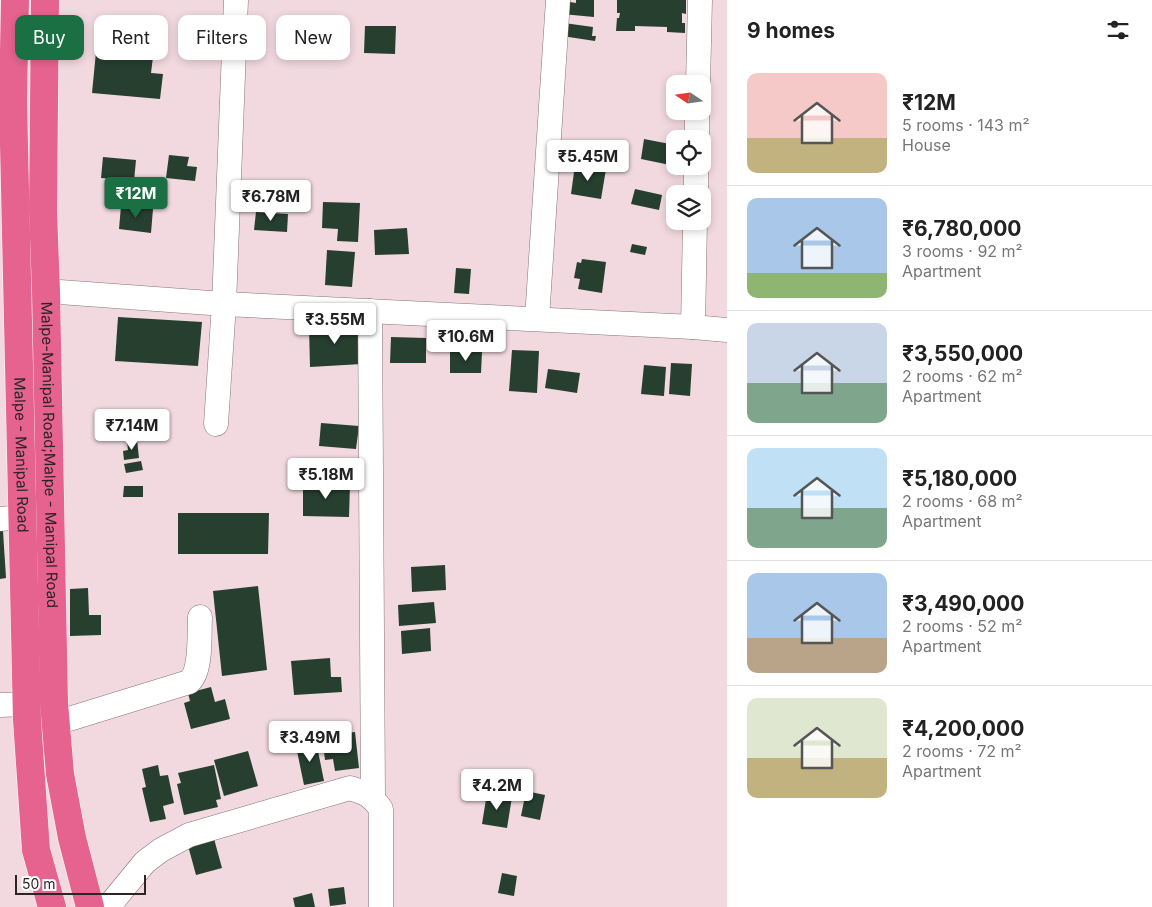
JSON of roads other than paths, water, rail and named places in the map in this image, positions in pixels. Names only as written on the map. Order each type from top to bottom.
[{"type":"highway","name":"Malpe - Manipal Road","points":[[15,0],[13,100],[15,140],[8,204],[13,705],[36,850],[52,907]]},
{"type":"highway","name":"Malpe-Manipal Road;Malpe - Manipal Road","points":[[45,0],[43,210],[56,723],[60,774],[72,838],[90,907]]},
{"type":"highway","points":[[15,140],[43,140]]},
{"type":"street","points":[[216,424],[224,304],[236,0]]},
{"type":"street","points":[[537,319],[558,0]]},
{"type":"street","points":[[698,75],[700,0]]},
{"type":"street","points":[[693,327],[695,230]]},
{"type":"street","points":[[46,291],[224,304],[727,330]]},
{"type":"street","points":[[370,311],[373,798]]},
{"type":"street","points":[[56,723],[189,682],[193,678],[197,666],[200,617]]},
{"type":"street","points":[[108,907],[145,862],[161,850],[189,835],[350,788],[364,792],[373,798],[380,810],[381,907]]}]
